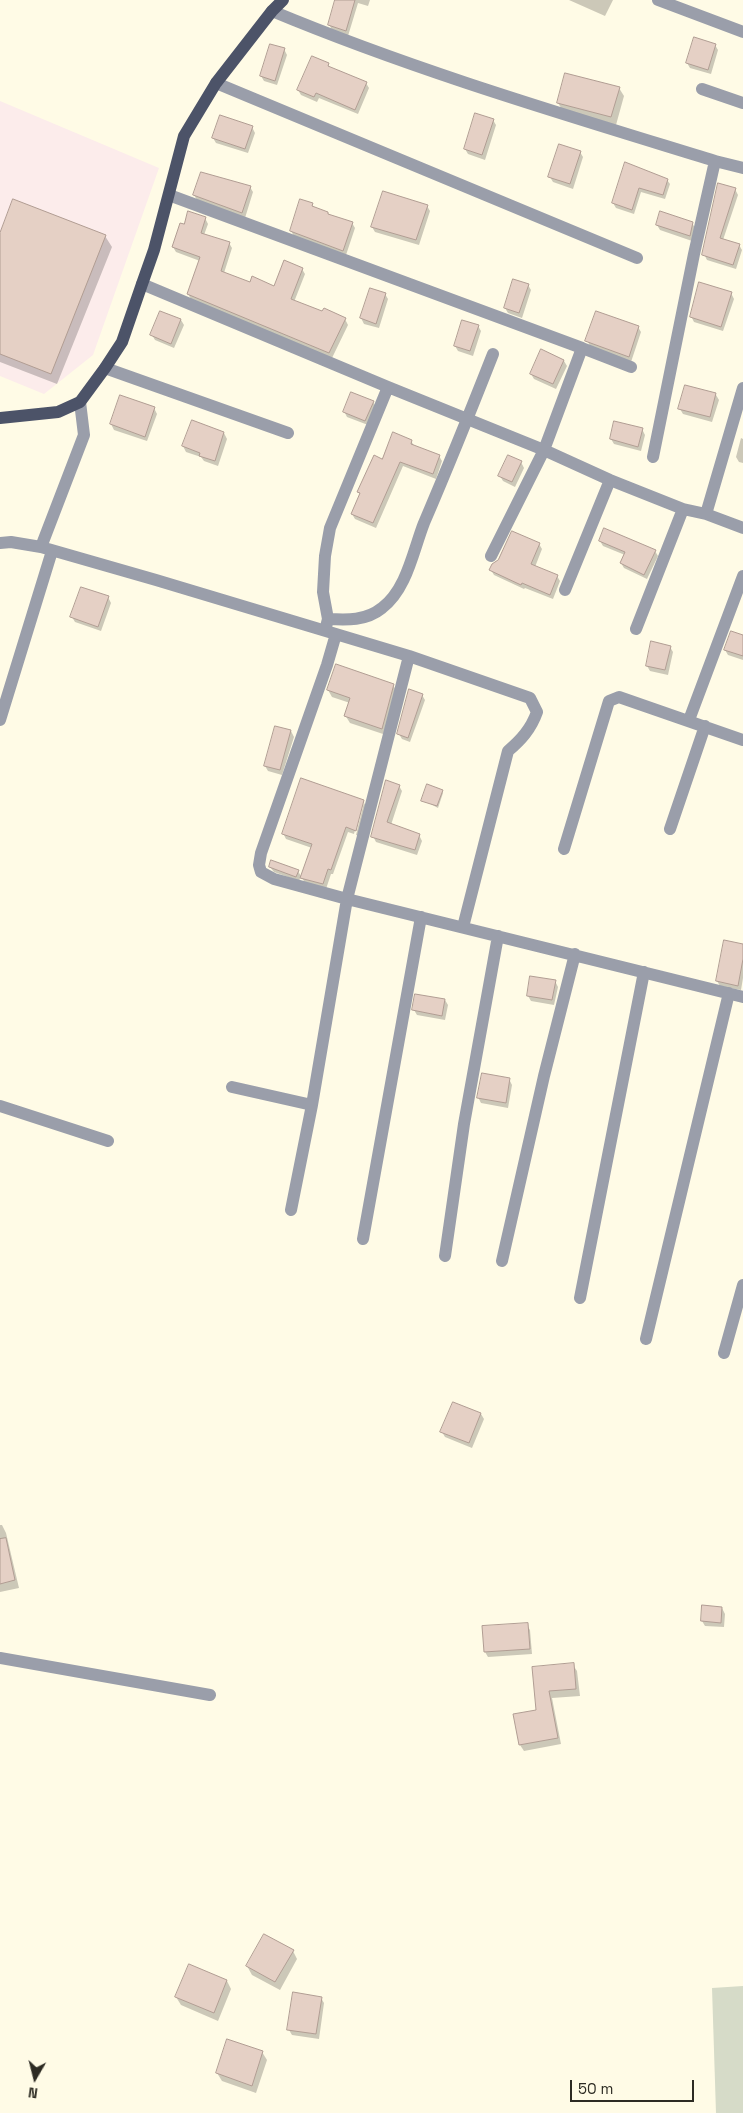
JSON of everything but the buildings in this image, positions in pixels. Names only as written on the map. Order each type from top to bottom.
[{"type":"main road","points":[[0,418],[58,412],[80,402],[105,368],[122,342],[142,284],[169,195],[184,136],[216,84],[272,10],[283,0]]},
{"type":"street","points":[[658,0],[743,32]]},
{"type":"street","points":[[272,10],[356,45],[542,108],[743,168]]},
{"type":"street","points":[[216,84],[637,258]]},
{"type":"street","points":[[702,90],[743,103]]},
{"type":"street","points":[[653,457],[694,254],[716,161]]},
{"type":"street","points":[[169,195],[631,367]]},
{"type":"street","points":[[142,284],[388,387],[468,418],[610,480],[683,509],[706,514],[743,528]]},
{"type":"street","points":[[491,556],[544,450],[582,348]]},
{"type":"street","points":[[330,628],[368,616],[383,608],[396,594],[493,354]]},
{"type":"street","points":[[105,368],[288,433]]},
{"type":"street","points":[[388,387],[330,528],[325,556],[323,592],[330,628],[328,665],[261,853],[259,865],[261,872],[274,879],[347,899],[743,997]]},
{"type":"street","points":[[706,514],[743,388]]},
{"type":"street","points":[[0,720],[46,549],[84,435],[80,402]]},
{"type":"street","points":[[565,590],[610,480]]},
{"type":"street","points":[[636,629],[683,509]]},
{"type":"street","points":[[0,544],[11,542],[46,549],[330,628],[530,698],[537,712],[533,723],[522,739],[508,751],[463,927]]},
{"type":"street","points":[[689,720],[743,576]]},
{"type":"street","points":[[291,1210],[312,1105],[347,899],[408,656]]},
{"type":"street","points":[[564,849],[609,701],[619,697],[743,740]]},
{"type":"street","points":[[670,829],[705,726]]},
{"type":"street","points":[[363,1239],[421,917]]},
{"type":"street","points":[[445,1256],[464,1124],[498,936]]},
{"type":"street","points":[[502,1261],[544,1076],[575,954]]},
{"type":"street","points":[[580,1298],[644,972]]},
{"type":"street","points":[[646,1339],[729,993]]},
{"type":"street","points":[[232,1087],[312,1105]]},
{"type":"street","points":[[0,1106],[108,1142]]},
{"type":"street","points":[[724,1353],[743,1285]]},
{"type":"street","points":[[0,1658],[210,1695]]},
{"type":"shaded area","points":[[0,101],[159,168],[93,355],[44,394],[0,376]]},
{"type":"green space","points":[[743,1986],[743,2113],[716,2113],[712,1988]]}]
